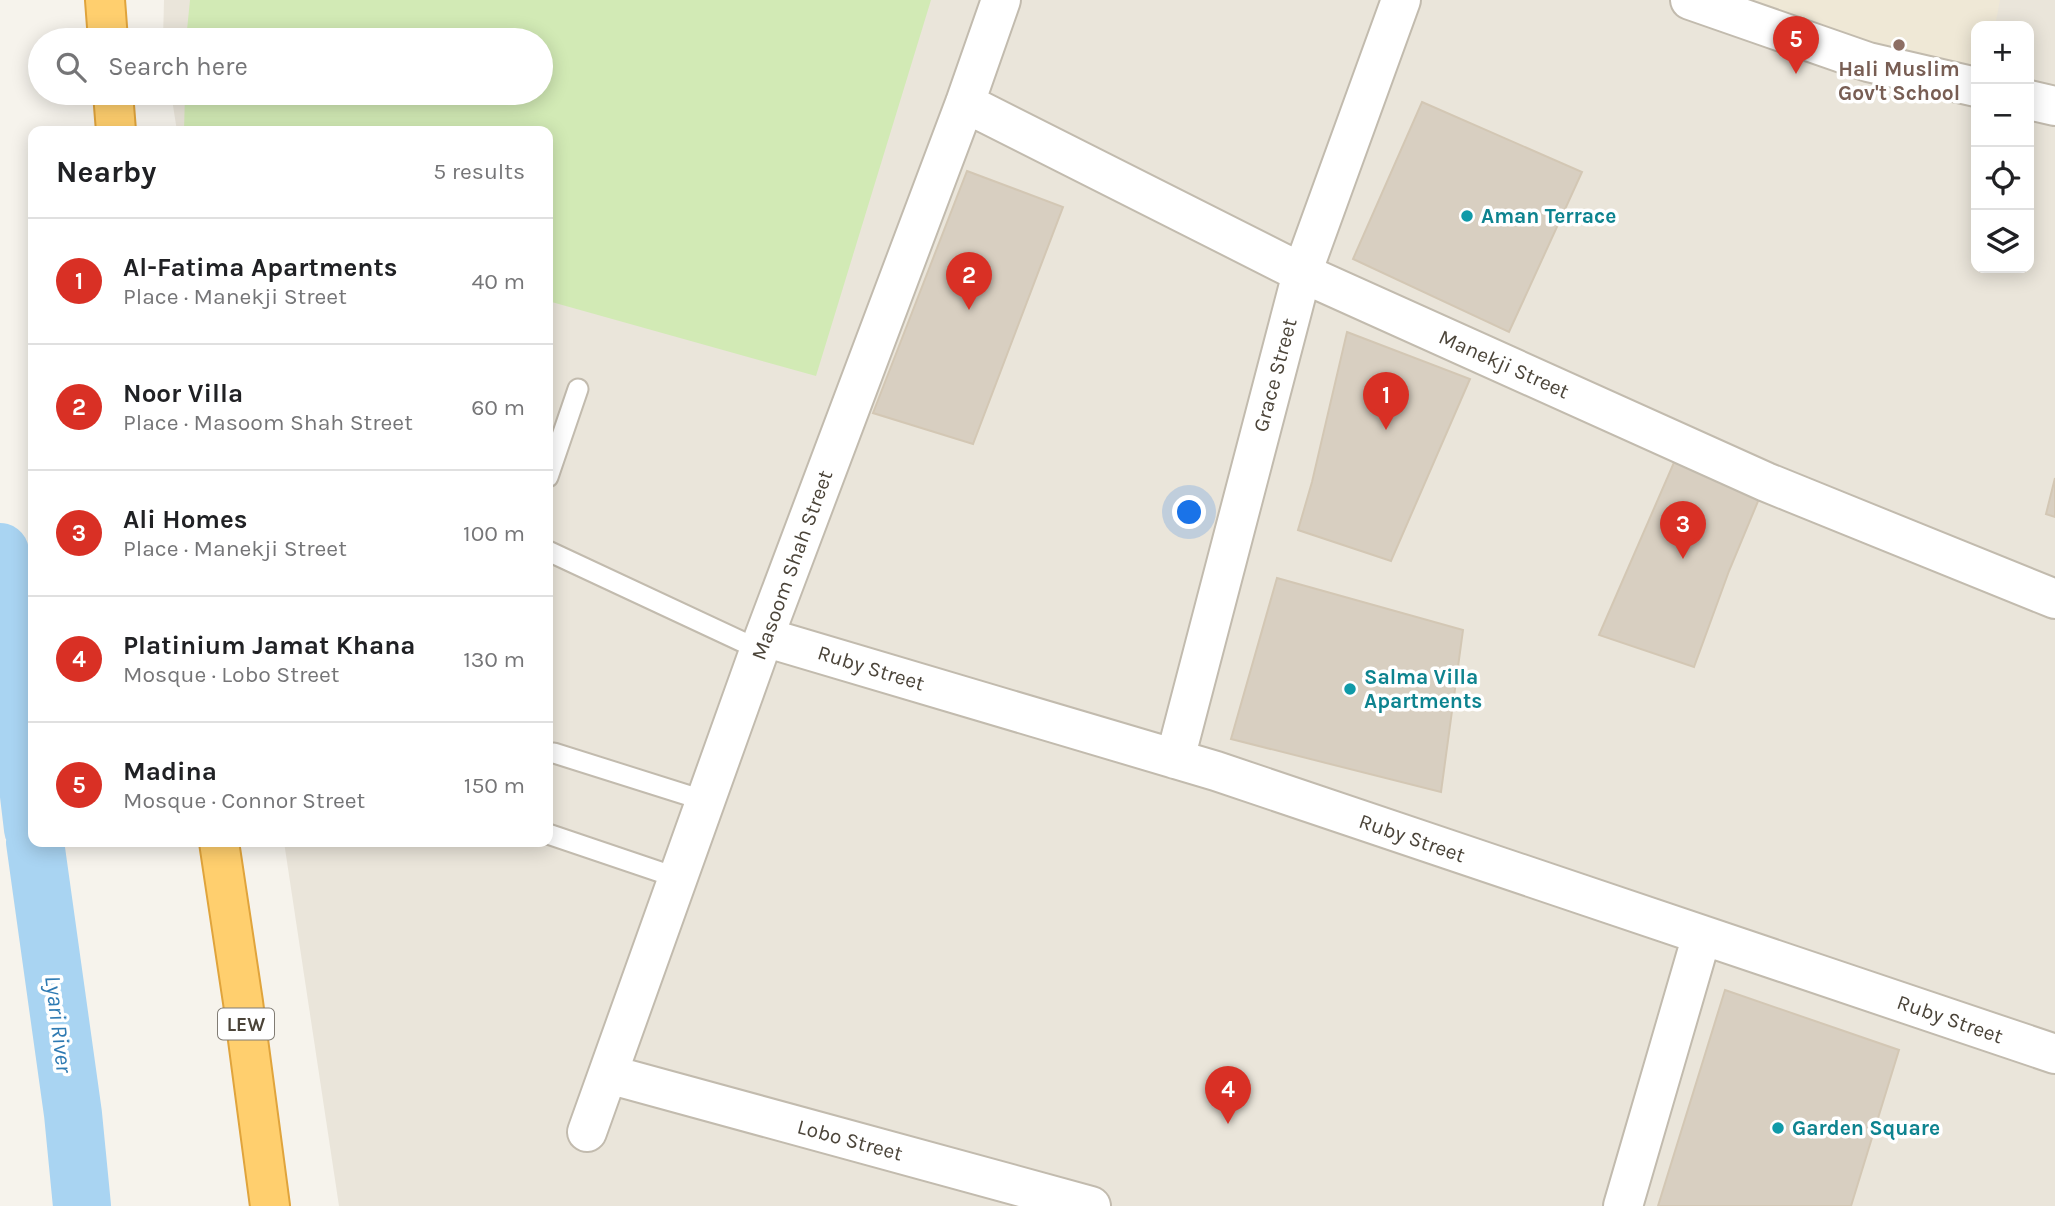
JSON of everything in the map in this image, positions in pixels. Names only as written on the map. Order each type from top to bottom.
[{"type":"highway","points":[[105,0],[107,28]]},
{"type":"highway","points":[[114,105],[116,126]]},
{"type":"highway","name":"LEW","points":[[220,847],[270,1206]]},
{"type":"street","name":"Masoom Shah Street","points":[[587,1132],[762,643],[965,103],[1001,0]]},
{"type":"street","name":"Grace Street","points":[[1175,758],[1302,273],[1401,0]]},
{"type":"street","points":[[1690,0],[1868,62],[1971,86]]},
{"type":"street","points":[[2034,101],[2055,106]]},
{"type":"street","name":"Manekji Street","points":[[965,103],[1302,273],[1766,482],[2055,598]]},
{"type":"street","name":"Ruby Street","points":[[762,643],[1175,758],[2055,1054]]},
{"type":"street","points":[[1623,1206],[1702,936]]},
{"type":"street","name":"Lobo Street","points":[[608,1074],[1091,1206]]},
{"type":"lane","points":[[553,462],[578,389]]},
{"type":"lane","points":[[553,553],[762,643]]},
{"type":"lane","points":[[554,753],[706,801]]},
{"type":"lane","points":[[553,836],[678,878]]},
{"type":"shaded area","points":[[164,0],[2055,0],[2055,1206],[339,1206],[285,847],[553,847],[553,126],[176,126],[173,105],[553,105],[553,28],[163,28]]},
{"type":"shaded area","name":"Hali Muslim Gov't School","points":[[1692,0],[2000,0],[1996,21],[1971,21],[1971,85]]},
{"type":"green space","points":[[190,0],[931,0],[816,376],[553,302],[553,126],[184,126],[185,105],[553,105],[553,28],[187,28]]},
{"type":"building","name":"Aman Terrace","points":[[1422,102],[1582,172],[1509,332],[1353,259]]},
{"type":"building","points":[[967,171],[1063,207],[973,444],[873,413]]},
{"type":"building","points":[[1347,332],[1470,379],[1391,561],[1298,530]]},
{"type":"building","points":[[1682,444],[1766,482],[1729,571],[1694,667],[1599,635]]},
{"type":"building","points":[[2055,478],[2055,517],[2046,514]]},
{"type":"building","name":"Salma Villa Apartments","points":[[1277,578],[1463,630],[1441,792],[1231,739]]},
{"type":"building","name":"Garden Square","points":[[1725,990],[1899,1050],[1851,1206],[1658,1206]]},
{"type":"waterway","name":"Lyari River","points":[[0,552],[28,787]]},
{"type":"waterway","name":"Lyari River","points":[[36,847],[73,1114],[82,1206]]},
{"type":"place","name":"Hali Muslim Gov't School","points":[[1899,45]]},
{"type":"place","name":"Madina","points":[[1796,74]]},
{"type":"place","name":"Aman Terrace","points":[[1467,216]]},
{"type":"place","name":"Noor Villa","points":[[969,310]]},
{"type":"place","name":"Al-Fatima Apartments","points":[[1386,430]]},
{"type":"place","name":"Ali Homes","points":[[1683,559]]},
{"type":"place","name":"Salma Villa Apartments","points":[[1350,689]]},
{"type":"place","name":"Platinium Jamat Khana","points":[[1228,1124]]},
{"type":"place","name":"Garden Square","points":[[1778,1128]]}]
